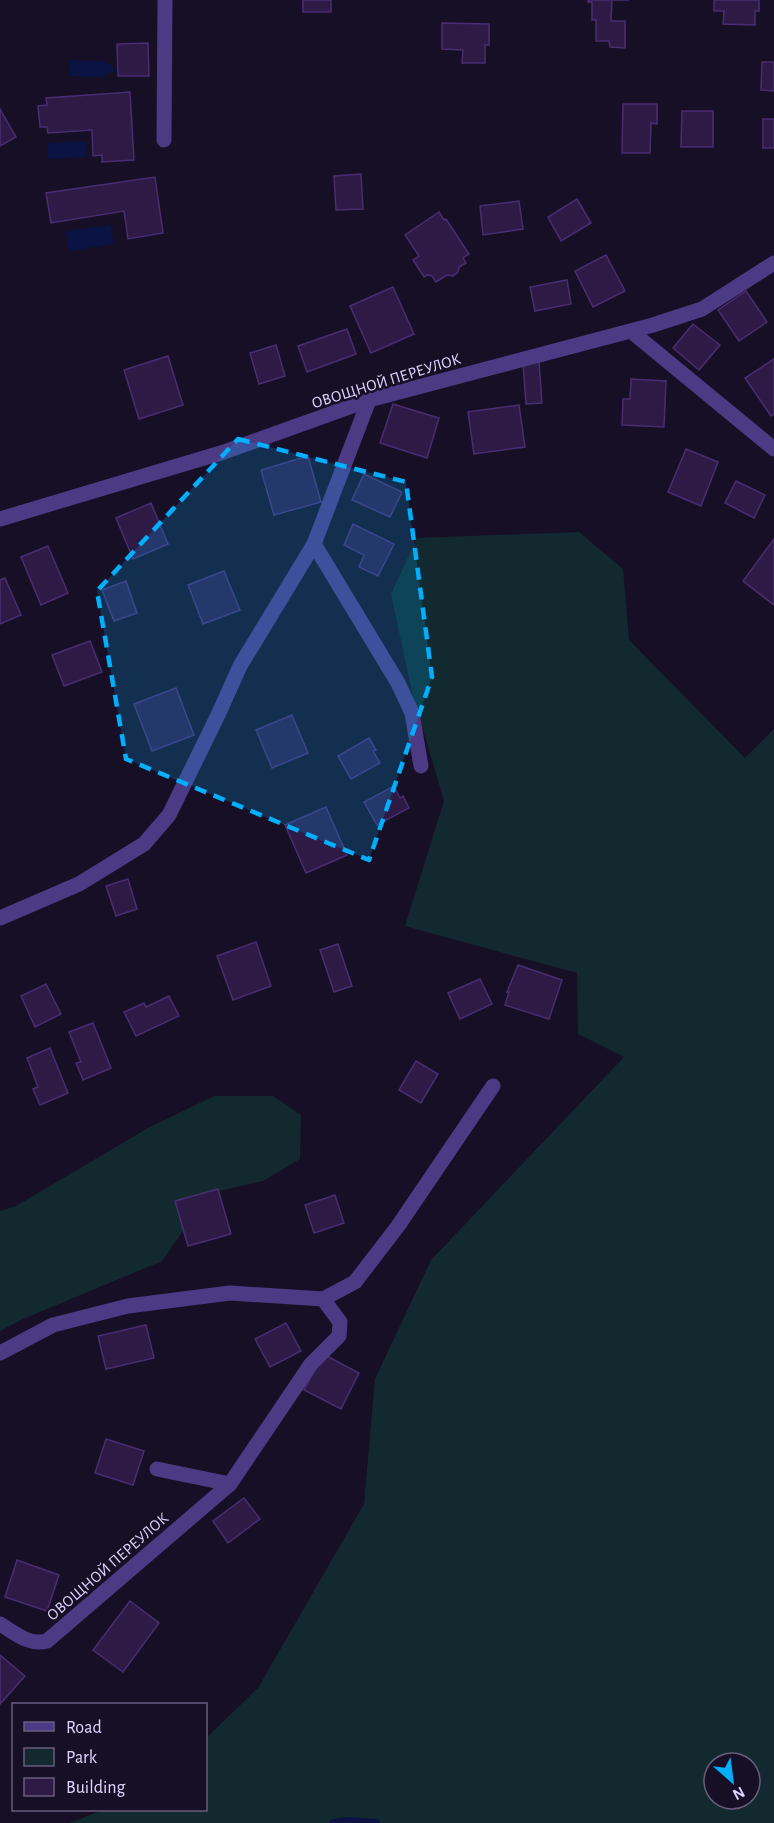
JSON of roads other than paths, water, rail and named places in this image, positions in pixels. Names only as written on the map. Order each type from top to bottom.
[{"type":"street","points":[[164,140],[165,0]]},
{"type":"street","name":"ОВОЩНОЙ ПЕРЕУЛОК","points":[[0,519],[224,452],[369,400],[632,332],[702,309],[774,263]]},
{"type":"street","points":[[632,332],[774,449]]},
{"type":"street","points":[[0,918],[89,878],[144,844],[169,815],[240,666],[314,544],[369,400]]},
{"type":"street","points":[[314,544],[398,683],[412,713],[421,765]]},
{"type":"street","points":[[0,1353],[52,1325],[128,1306],[230,1293],[323,1299],[355,1282],[398,1226],[494,1086]]},
{"type":"street","name":"ОВОЩНОЙ ПЕРЕУЛОК","points":[[0,1624],[30,1642],[39,1644],[47,1641],[230,1484],[311,1364],[339,1336],[340,1322],[323,1299]]},
{"type":"street","points":[[157,1469],[230,1484]]},
{"type":"waterway","points":[[334,1823],[347,1821],[376,1823]]}]
